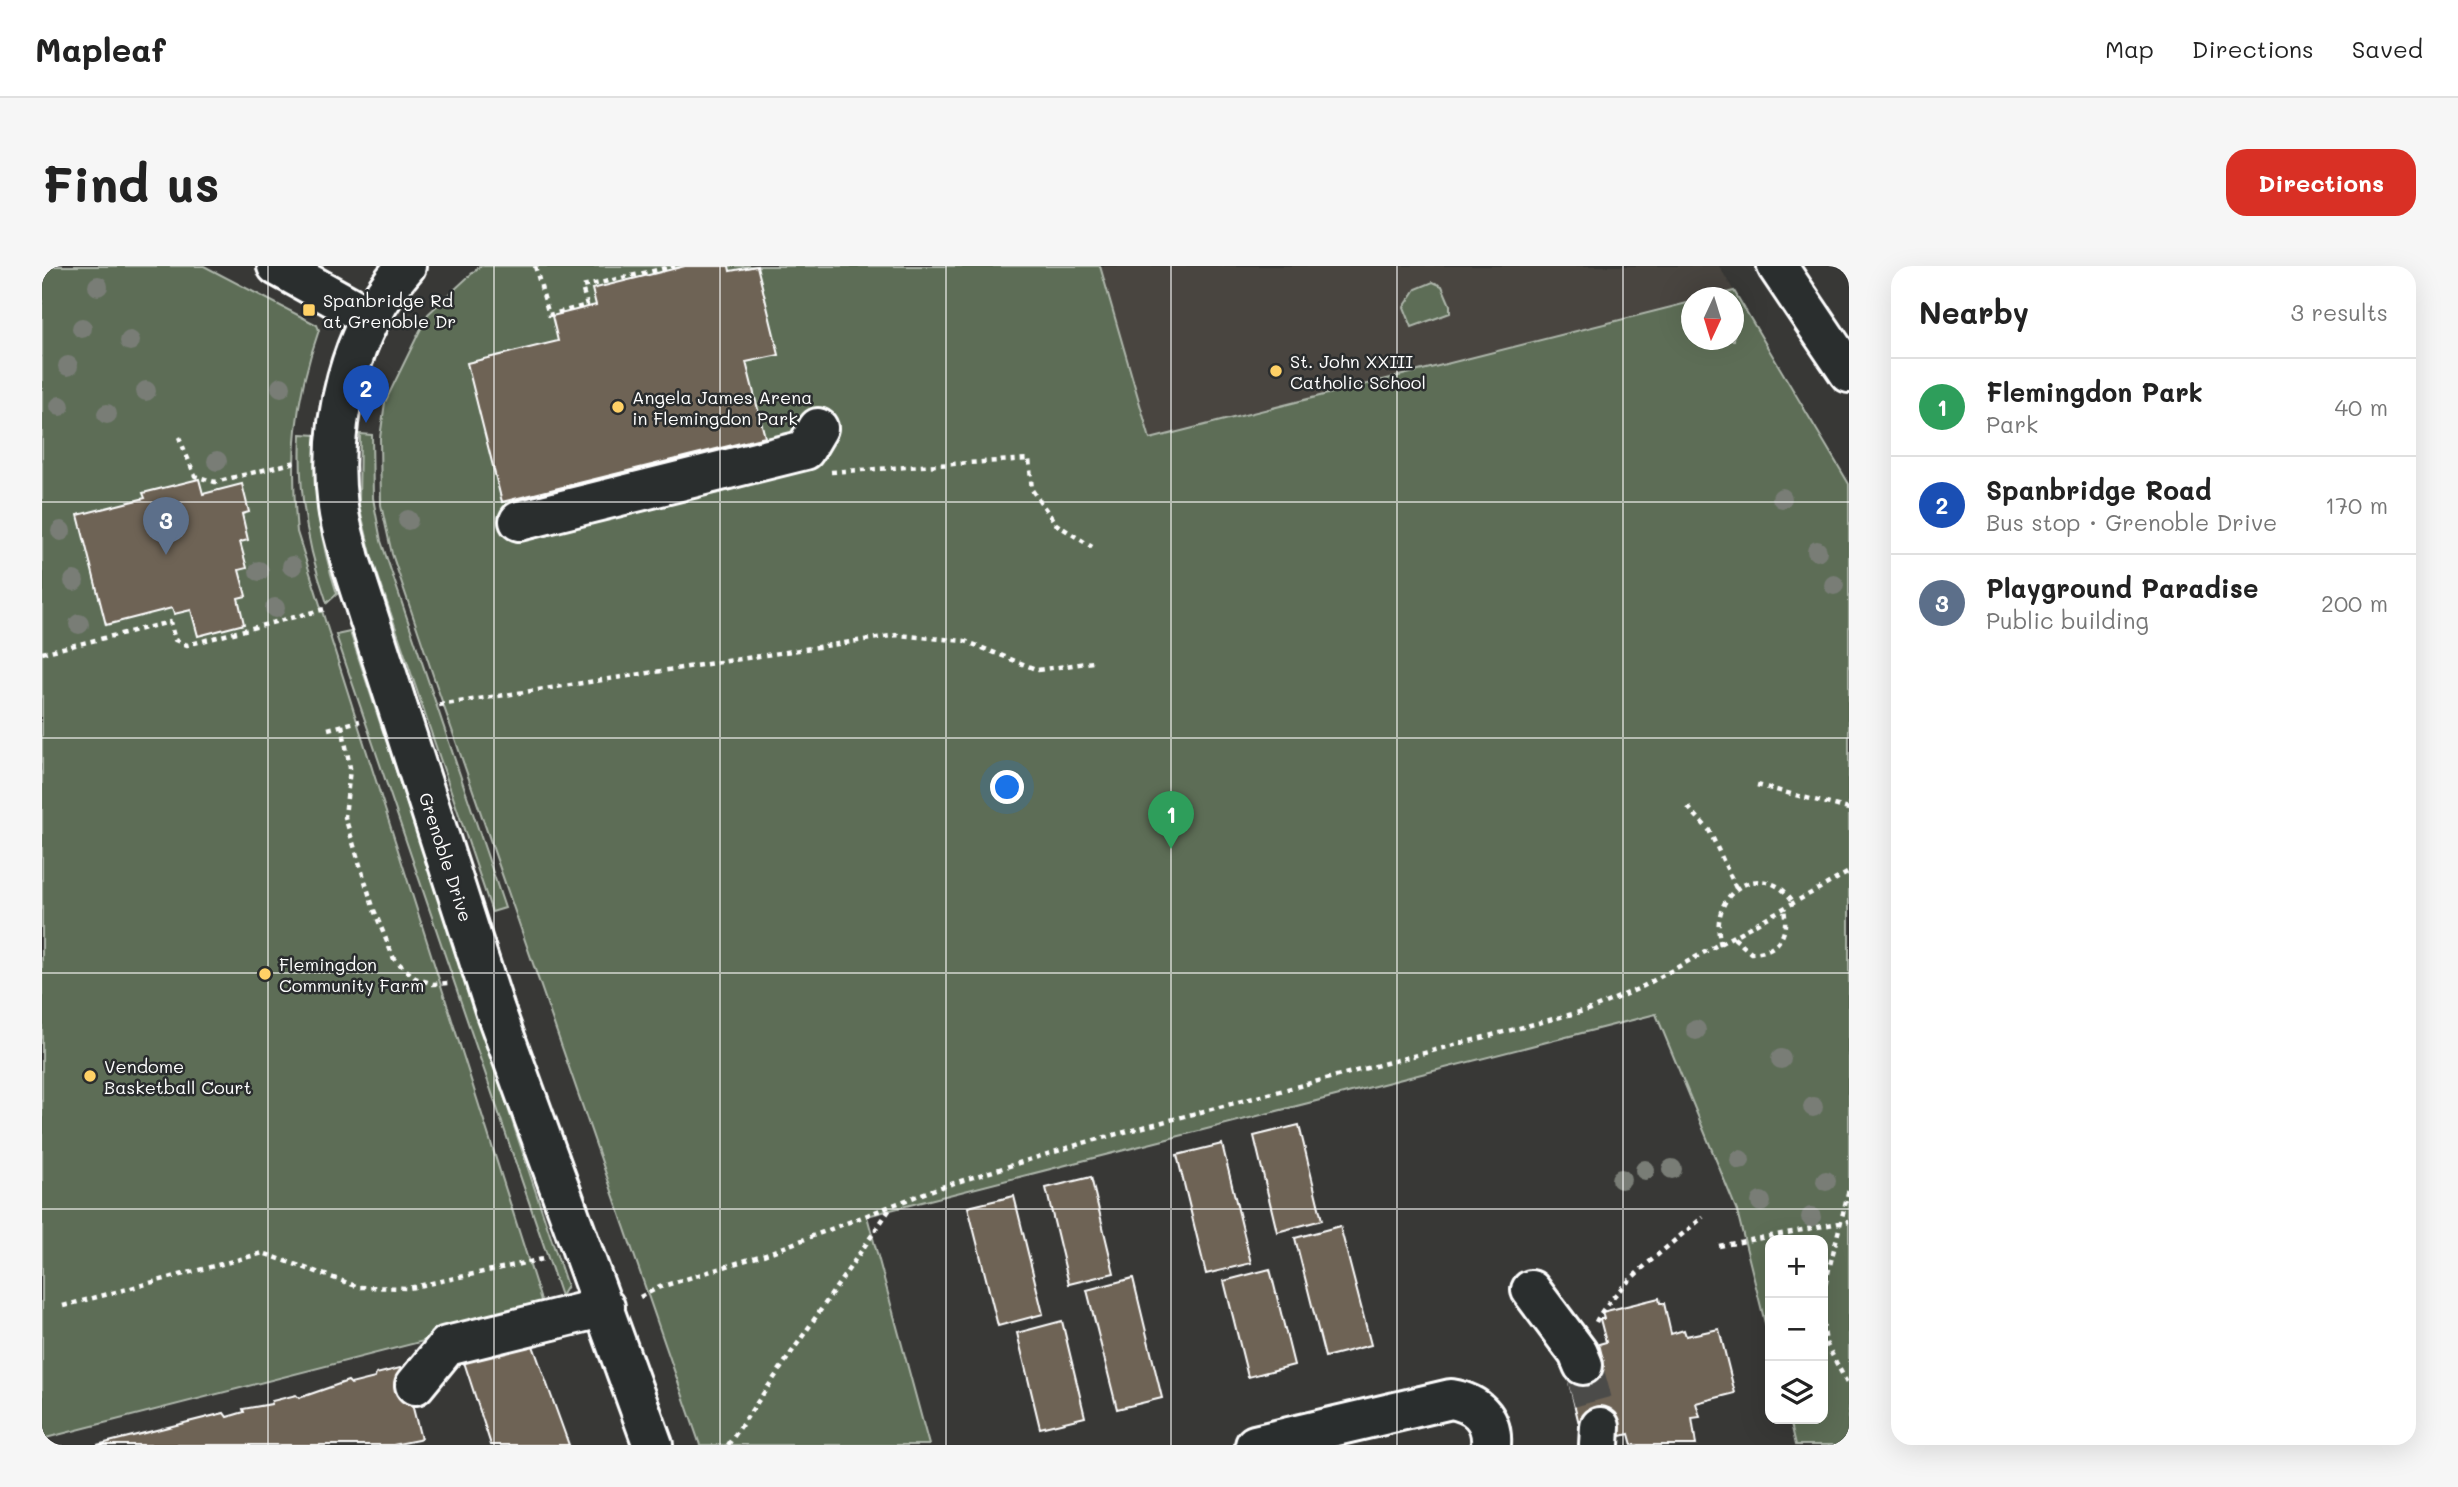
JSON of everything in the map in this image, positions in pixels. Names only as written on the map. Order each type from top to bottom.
[{"type":"street","points":[[277,266],[369,317]]},
{"type":"street","name":"Grenoble Drive","points":[[406,266],[369,317],[345,387],[335,445],[338,507],[350,559],[495,1010],[622,1302],[653,1445]]},
{"type":"street","points":[[1777,266],[1849,373]]},
{"type":"street","points":[[519,521],[811,439]]},
{"type":"street","points":[[1531,1290],[1581,1359]]},
{"type":"street","points":[[415,1385],[447,1346],[622,1302]]},
{"type":"street","points":[[1255,1445],[1451,1399],[1465,1401],[1479,1410],[1488,1423],[1491,1445]]},
{"type":"path","points":[[535,266],[549,315],[587,305],[582,287],[675,266]]},
{"type":"path","points":[[179,437],[195,476],[215,482],[296,462]]},
{"type":"path","points":[[811,439],[810,474],[1029,459],[1032,491],[1056,524],[1092,547]]},
{"type":"path","points":[[42,653],[170,622],[175,639],[187,645],[325,609]]},
{"type":"path","points":[[439,705],[897,635],[965,641],[1038,670],[1093,662]]},
{"type":"path","points":[[328,729],[360,721]]},
{"type":"path","points":[[342,725],[350,768],[345,817],[374,910],[394,959],[415,978],[433,984],[449,983]]},
{"type":"path","points":[[1757,785],[1849,809]]},
{"type":"path","points":[[1688,807],[1709,830],[1736,888]]},
{"type":"path","points":[[622,1302],[660,1287],[766,1254],[892,1205],[1083,1143],[1591,1009],[1640,988],[1721,945],[1849,872]]},
{"type":"path","points":[[1721,945],[1717,921],[1719,908],[1736,888],[1763,882],[1777,886],[1794,903]]},
{"type":"path","points":[[1734,938],[1751,953],[1773,948],[1783,938],[1787,928],[1784,909]]},
{"type":"path","points":[[1828,1271],[1849,1189]]},
{"type":"path","points":[[729,1445],[892,1205]]},
{"type":"path","points":[[1581,1359],[1602,1311],[1645,1268],[1703,1217]]},
{"type":"path","points":[[1719,1246],[1849,1221]]},
{"type":"path","points":[[63,1307],[263,1253],[359,1286],[396,1287],[408,1287],[542,1259]]},
{"type":"path","points":[[1828,1347],[1849,1387]]},
{"type":"shaded area","name":"St. John XXIII Catholic School","points":[[1100,266],[1719,266],[1732,287],[1681,287],[1681,305],[1150,439]]},
{"type":"green space","points":[[42,266],[204,266],[317,325],[319,330],[304,381],[296,430],[294,479],[297,532],[544,1310],[42,1439]]},
{"type":"green space","points":[[480,266],[1100,266],[1150,439],[1681,305],[1681,350],[1744,350],[1744,308],[1849,484],[1849,1445],[1796,1445],[1791,1424],[1828,1424],[1828,1235],[1765,1235],[1765,1323],[1737,1211],[1656,1014],[867,1216],[929,1445],[700,1445],[392,554],[381,505],[380,438],[385,402],[428,314]]},
{"type":"green space","points":[[1433,282],[1442,286],[1450,305],[1450,313],[1412,327],[1404,307],[1416,289]]},
{"type":"green space","points":[[301,434],[316,435],[315,476],[319,516],[337,594],[327,603],[305,520]]},
{"type":"green space","points":[[360,434],[372,435],[373,498],[381,541],[505,908],[492,912],[372,558],[359,505]]},
{"type":"green space","points":[[350,632],[567,1286],[561,1296],[336,635]]},
{"type":"building","name":"Angela James Arena in Flemingdon Park","points":[[685,266],[729,266],[730,271],[757,266],[779,355],[746,362],[765,437],[502,502],[467,363],[558,341],[552,316],[596,305],[592,289]]},
{"type":"building","points":[[199,479],[203,494],[242,484],[249,512],[242,514],[248,540],[240,542],[247,568],[239,570],[246,596],[238,598],[244,624],[198,636],[191,610],[174,614],[172,608],[106,625],[78,515],[145,498],[143,493]]},
{"type":"building","points":[[1299,1125],[1322,1220],[1277,1232],[1254,1136]]},
{"type":"building","points":[[1222,1144],[1251,1263],[1206,1274],[1177,1155]]},
{"type":"building","points":[[1091,1177],[1114,1273],[1069,1284],[1046,1188]]},
{"type":"building","points":[[1014,1196],[1043,1314],[998,1326],[968,1207]]},
{"type":"building","points":[[1340,1226],[1371,1345],[1325,1357],[1295,1238]]},
{"type":"building","points":[[1270,1269],[1294,1365],[1248,1377],[1224,1281]]},
{"type":"building","points":[[1133,1278],[1162,1398],[1117,1409],[1087,1290]]},
{"type":"building","points":[[1659,1298],[1660,1303],[1664,1303],[1671,1334],[1684,1330],[1686,1336],[1719,1329],[1735,1393],[1696,1403],[1700,1417],[1692,1418],[1696,1445],[1632,1445],[1629,1434],[1621,1436],[1618,1422],[1586,1430],[1586,1427],[1580,1428],[1566,1370],[1603,1360],[1599,1344],[1606,1342],[1600,1319],[1604,1319],[1602,1312]]},
{"type":"building","points":[[1062,1321],[1085,1417],[1040,1428],[1017,1333]]},
{"type":"building","points":[[531,1340],[569,1445],[491,1445],[464,1362]]},
{"type":"building","points":[[403,1369],[421,1439],[418,1440],[393,1445],[97,1445],[224,1413],[227,1417],[244,1412],[243,1409],[271,1404],[272,1401],[296,1395],[299,1398],[348,1381],[351,1384],[375,1378],[376,1374]]},
{"type":"tunnel","points":[[1583,1365],[1600,1427]]},
{"type":"place","name":"Spanbridge Rd at Grenoble Dr","points":[[309,310]]},
{"type":"place","name":"St. John XXIII Catholic School","points":[[1276,371]]},
{"type":"place","name":"Angela James Arena in Flemingdon Park","points":[[618,407]]},
{"type":"place","name":"Spanbridge Road","points":[[366,423]]},
{"type":"place","name":"Playground Paradise","points":[[166,555]]},
{"type":"place","name":"Flemingdon Park","points":[[1171,849]]},
{"type":"place","name":"Flemingdon Community Farm","points":[[265,974]]},
{"type":"place","name":"Vendome Basketball Court","points":[[90,1076]]}]
